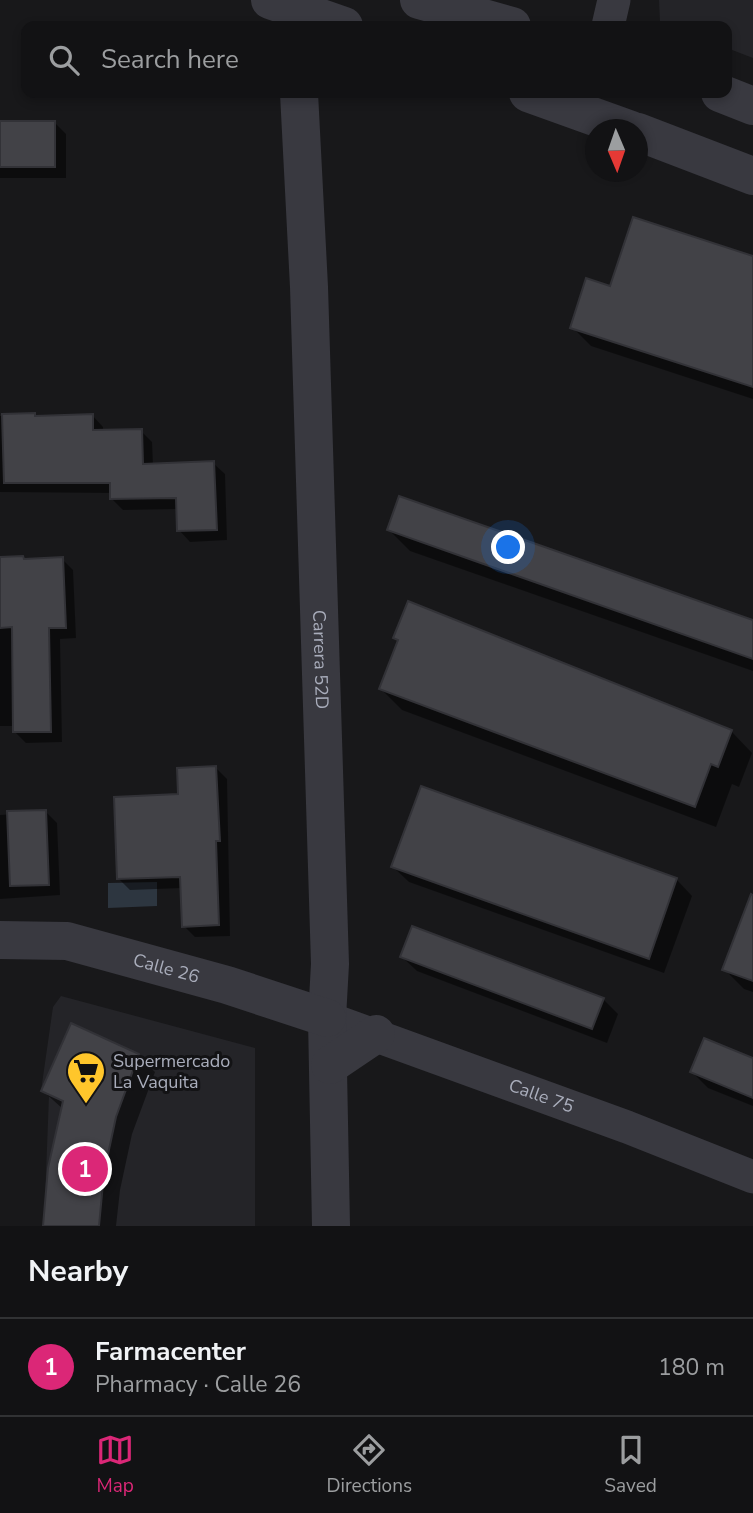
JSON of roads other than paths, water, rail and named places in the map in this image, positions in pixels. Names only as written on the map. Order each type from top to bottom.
[{"type":"street","points":[[270,0],[319,17]]},
{"type":"street","points":[[419,0],[494,21]]},
{"type":"street","points":[[609,21],[614,0]]},
{"type":"street","name":"Carrera 52D","points":[[299,98],[309,287],[330,964],[327,1018],[331,1226]]},
{"type":"street","points":[[542,98],[600,119]]},
{"type":"street","points":[[732,98],[753,106]]},
{"type":"street","points":[[648,136],[753,176]]},
{"type":"street","name":"Calle 26","points":[[0,940],[67,941],[227,985],[327,1018]]},
{"type":"street","points":[[279,1002],[330,964]]},
{"type":"street","name":"Calle 75","points":[[327,1018],[614,1122],[753,1177]]},
{"type":"street","points":[[330,1065],[376,1034]]},
{"type":"place","name":"Supermercado La Vaquita","points":[[86,1105]]},
{"type":"place","name":"Farmacenter","points":[[85,1169]]}]
